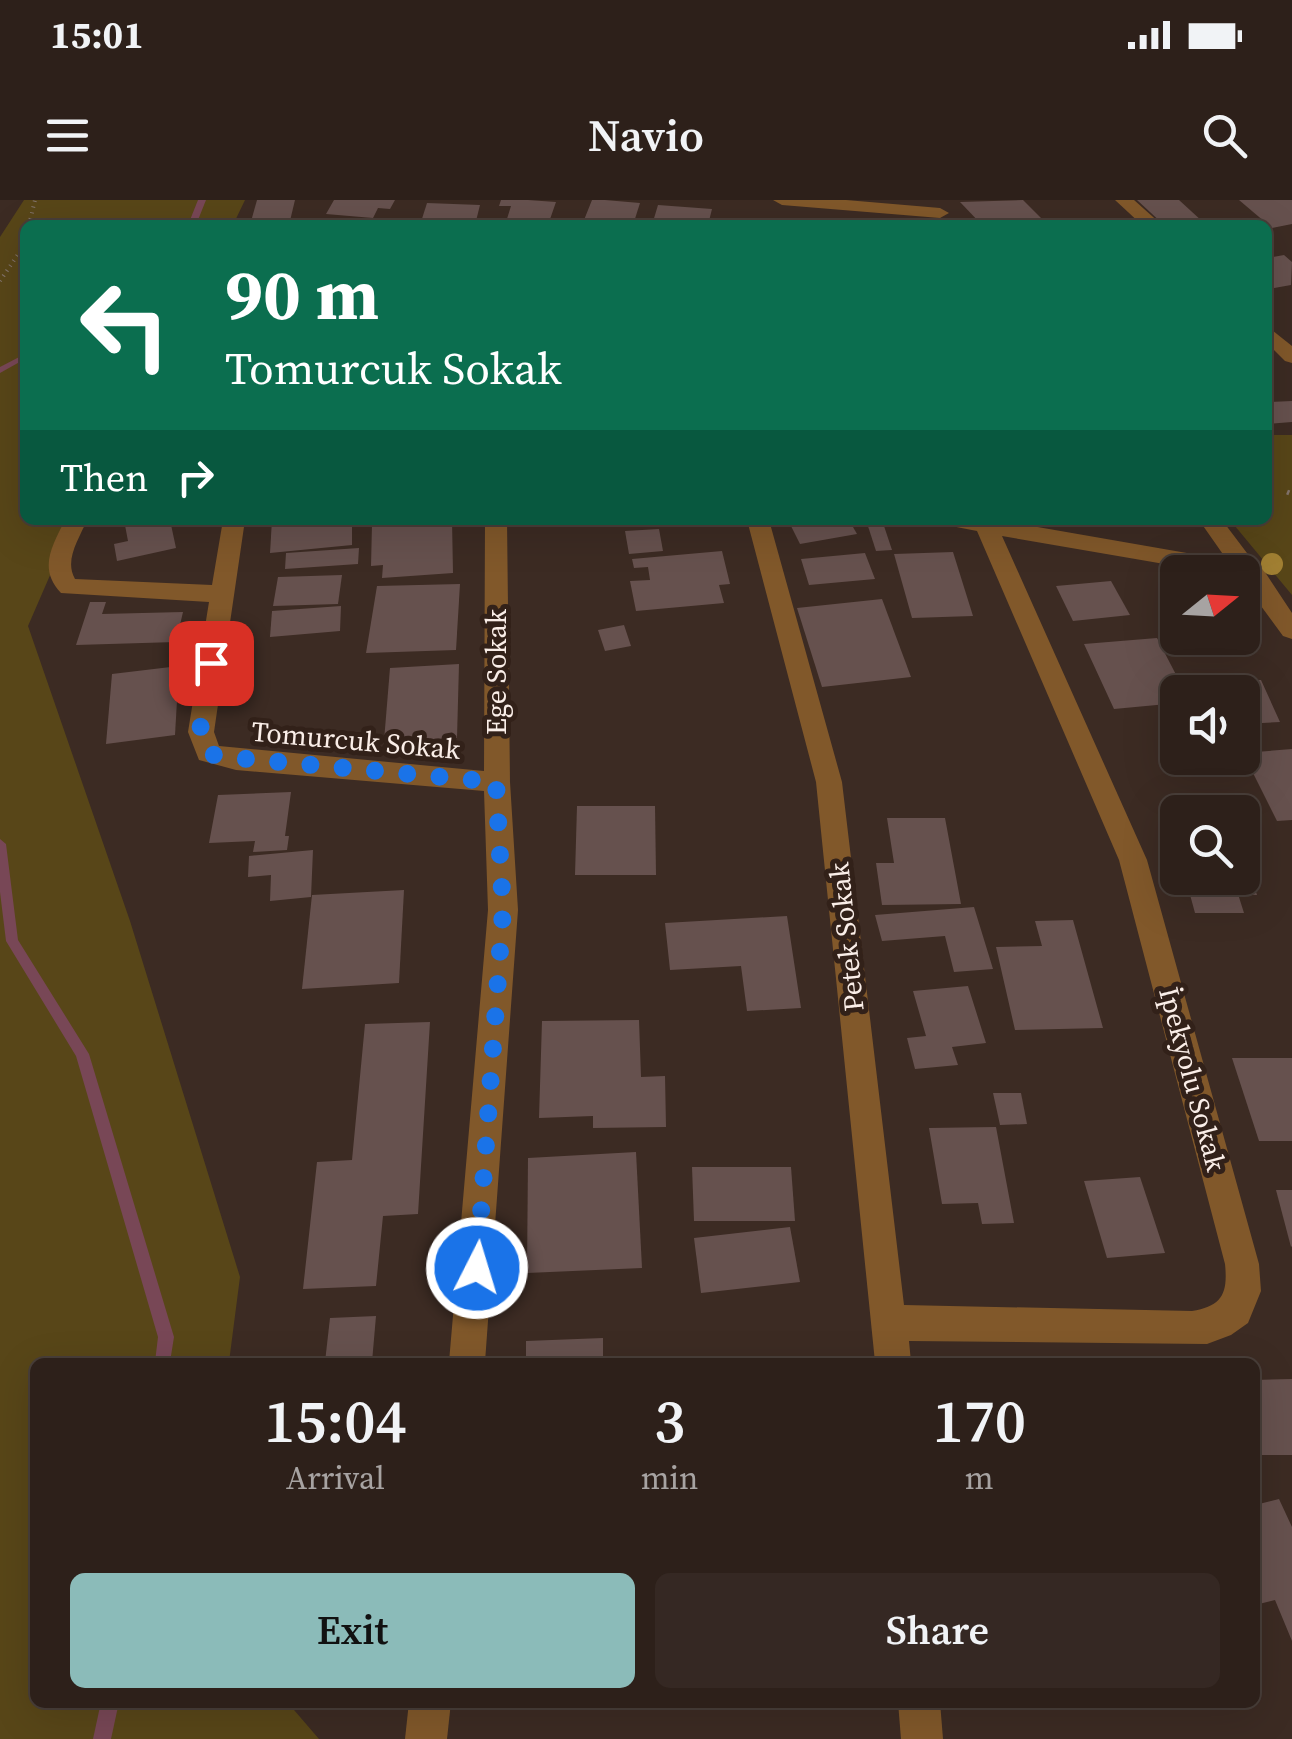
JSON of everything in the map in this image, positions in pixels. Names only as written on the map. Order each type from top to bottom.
[{"type":"street","points":[[782,200],[940,213]]},
{"type":"street","points":[[1124,200],[1147,220]]},
{"type":"street","points":[[1272,337],[1292,357]]},
{"type":"street","points":[[74,525],[58,568],[60,580],[69,587],[221,594]]},
{"type":"street","name":"Tomurcuk Sokak","points":[[233,525],[201,732],[208,752],[236,760],[496,782]]},
{"type":"street","name":"Ege Sokak","points":[[466,1358],[503,910],[496,782],[496,525]]},
{"type":"street","name":"Petek Sokak","points":[[759,525],[829,782],[893,1358]]},
{"type":"street","points":[[981,525],[1160,556]]},
{"type":"street","points":[[1214,525],[1239,555]]},
{"type":"street","name":"İpekyolu Sokak","points":[[890,1323],[1192,1329],[1224,1322],[1237,1310],[1244,1295],[1242,1264],[1133,860],[986,526]]},
{"type":"street","points":[[1260,582],[1292,630]]},
{"type":"street","points":[[426,1739],[429,1708]]},
{"type":"street","points":[[920,1708],[922,1739]]},
{"type":"path","points":[[0,280],[20,251]]},
{"type":"shaded area","points":[[24,200],[245,200],[235,220],[20,220],[20,525],[72,525],[28,626],[130,921],[240,1277],[230,1358],[30,1358],[30,1708],[292,1708],[319,1739],[0,1739],[0,237]]},
{"type":"shaded area","points":[[1272,435],[1292,435],[1292,595],[1234,525],[1272,525]]},
{"type":"building","points":[[257,200],[295,200],[290,220],[251,220]]},
{"type":"building","points":[[334,200],[395,200],[390,209],[378,208],[373,218],[326,214]]},
{"type":"building","points":[[501,200],[556,202],[550,220],[507,220],[511,206],[499,206]]},
{"type":"building","points":[[592,200],[640,203],[635,220],[584,220]]},
{"type":"building","points":[[1023,200],[1043,220],[977,220],[960,202]]},
{"type":"building","points":[[1137,200],[1179,200],[1201,220],[1159,220]]},
{"type":"building","points":[[1239,200],[1292,200],[1292,224],[1272,228],[1272,220],[1263,220]]},
{"type":"building","points":[[427,203],[480,205],[476,220],[422,220]]},
{"type":"building","points":[[658,205],[712,209],[709,220],[654,220]]},
{"type":"building","points":[[1284,255],[1292,262],[1291,285],[1272,288],[1272,256]]},
{"type":"building","points":[[1292,401],[1292,422],[1272,424],[1272,402]]},
{"type":"building","points":[[125,525],[171,525],[176,548],[117,561],[114,544],[128,541]]},
{"type":"building","points":[[272,525],[352,525],[352,545],[270,553]]},
{"type":"building","points":[[372,525],[452,525],[453,573],[382,578],[383,565],[371,566]]},
{"type":"building","points":[[790,525],[852,525],[857,534],[800,544]]},
{"type":"building","points":[[868,525],[884,525],[892,550],[876,551]]},
{"type":"building","points":[[659,529],[663,551],[629,554],[625,531]]},
{"type":"building","points":[[359,548],[358,564],[285,569],[286,553]]},
{"type":"building","points":[[722,551],[730,584],[719,585],[724,603],[636,611],[630,581],[650,580],[648,567],[634,568],[632,559]]},
{"type":"building","points":[[953,552],[973,616],[912,618],[894,554]]},
{"type":"building","points":[[865,553],[875,579],[809,585],[801,559]]},
{"type":"building","points":[[342,575],[338,604],[273,606],[278,577]]},
{"type":"building","points":[[1111,581],[1130,615],[1073,621],[1056,586]]},
{"type":"building","points":[[460,584],[456,650],[366,653],[377,586]]},
{"type":"building","points":[[882,599],[911,677],[822,687],[797,608]]},
{"type":"building","points":[[90,602],[106,602],[102,614],[183,612],[176,642],[76,645]]},
{"type":"building","points":[[341,606],[340,631],[270,637],[272,611]]},
{"type":"building","points":[[624,625],[631,646],[605,651],[598,630]]},
{"type":"building","points":[[1157,638],[1160,655],[1166,655],[1176,675],[1160,675],[1160,705],[1114,709],[1084,644]]},
{"type":"building","points":[[459,664],[457,738],[384,741],[390,668]]},
{"type":"building","points":[[179,666],[175,735],[106,744],[112,674]]},
{"type":"building","points":[[1261,680],[1280,722],[1260,723]]},
{"type":"building","points":[[1292,749],[1292,820],[1277,821],[1254,775],[1260,775],[1260,752]]},
{"type":"building","points":[[291,792],[287,850],[253,852],[255,841],[209,843],[218,795]]},
{"type":"building","points":[[577,806],[655,806],[656,875],[575,875]]},
{"type":"building","points":[[887,818],[945,818],[961,904],[882,905],[876,863],[894,863]]},
{"type":"building","points":[[313,850],[311,897],[270,901],[271,875],[248,877],[249,856]]},
{"type":"building","points":[[404,890],[399,983],[302,989],[312,895]]},
{"type":"building","points":[[1190,895],[1238,895],[1244,913],[1195,913]]},
{"type":"building","points":[[974,907],[993,969],[954,972],[945,936],[882,941],[875,915]]},
{"type":"building","points":[[787,916],[801,1008],[747,1011],[741,966],[670,970],[665,923]]},
{"type":"building","points":[[1073,920],[1103,1028],[1015,1030],[996,947],[1042,946],[1035,921]]},
{"type":"building","points":[[968,986],[986,1043],[952,1047],[958,1065],[915,1069],[907,1038],[926,1036],[913,991]]},
{"type":"building","points":[[639,1020],[641,1077],[665,1076],[666,1127],[593,1128],[593,1116],[539,1118],[542,1021]]},
{"type":"building","points":[[430,1022],[418,1214],[383,1216],[376,1286],[303,1289],[317,1162],[352,1160],[365,1024]]},
{"type":"building","points":[[1232,1058],[1292,1058],[1292,1141],[1259,1141]]},
{"type":"building","points":[[993,1093],[1021,1093],[1027,1124],[1000,1125]]},
{"type":"building","points":[[996,1127],[1014,1223],[982,1224],[978,1203],[942,1204],[929,1128]]},
{"type":"building","points":[[636,1152],[642,1268],[527,1273],[528,1158]]},
{"type":"building","points":[[692,1167],[791,1167],[795,1221],[694,1221]]},
{"type":"building","points":[[1140,1177],[1165,1253],[1107,1258],[1084,1181]]},
{"type":"building","points":[[1276,1190],[1292,1190],[1291,1247]]},
{"type":"building","points":[[790,1227],[800,1282],[701,1293],[694,1238]]},
{"type":"building","points":[[376,1316],[372,1358],[325,1358],[330,1318]]},
{"type":"building","points":[[603,1338],[603,1358],[526,1358],[526,1341]]},
{"type":"building","points":[[1292,1379],[1292,1455],[1260,1455],[1260,1380]]},
{"type":"building","points":[[1279,1499],[1292,1527],[1292,1641],[1275,1600],[1260,1604],[1260,1504]]},
{"type":"waterway","points":[[194,220],[202,200]]},
{"type":"waterway","points":[[0,370],[20,359]]},
{"type":"waterway","points":[[0,844],[12,941],[82,1054],[166,1337],[163,1358]]},
{"type":"waterway","points":[[102,1739],[109,1708]]},
{"type":"route","points":[[211,663],[201,740],[208,752],[216,756],[496,782],[503,910],[477,1268]]}]
